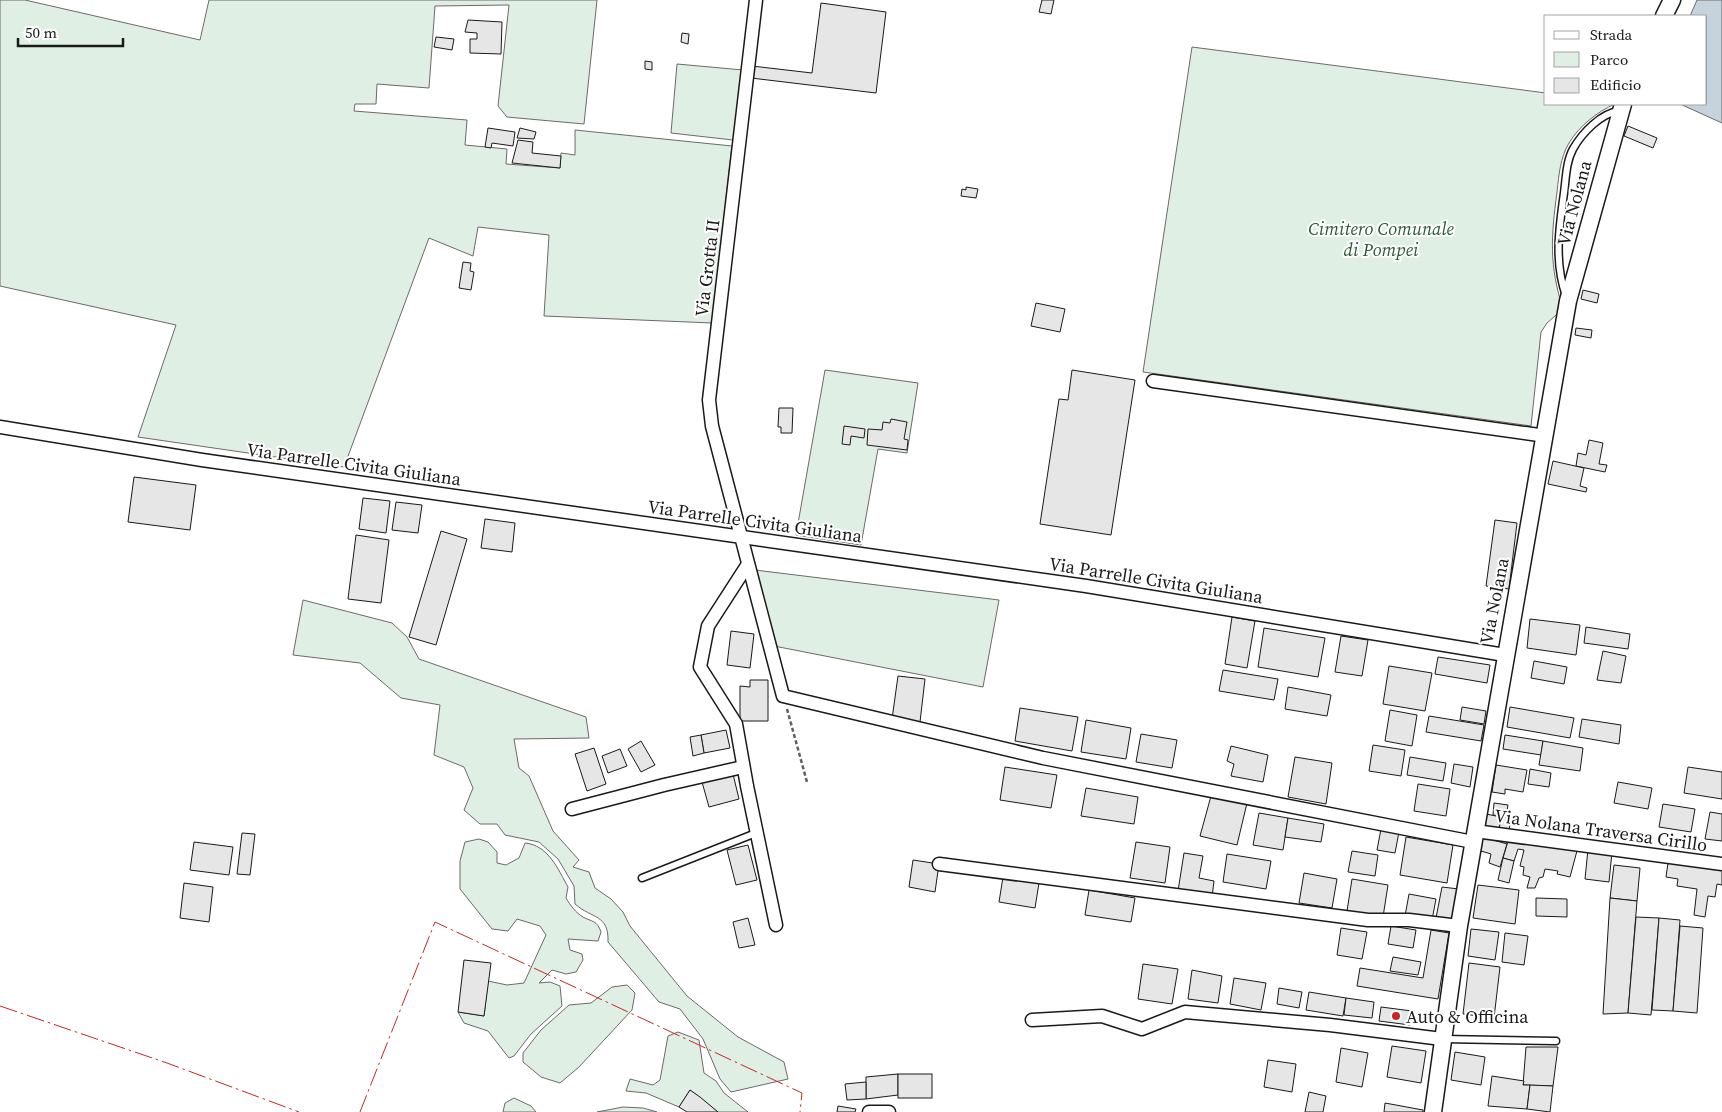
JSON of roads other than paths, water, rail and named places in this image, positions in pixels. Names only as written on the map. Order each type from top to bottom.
[{"type":"street","name":"Via Grotta II","points":[[756,0],[709,400],[712,426],[783,696]]},
{"type":"street","points":[[1664,15],[1672,0]]},
{"type":"street","name":"Via Nolana","points":[[1433,1112],[1459,926],[1505,655],[1546,436],[1568,301],[1621,108]]},
{"type":"street","points":[[1153,381],[1546,436]]},
{"type":"street","name":"Via Parrelle Civita Giuliana","points":[[0,427],[202,460],[1086,586],[1505,655]]},
{"type":"street","points":[[748,564],[708,626],[700,667],[736,724],[756,833],[776,925]]},
{"type":"street","name":"Via Nolana Traversa Cirillo","points":[[783,696],[1043,758],[1474,836],[1722,864]]},
{"type":"street","points":[[572,809],[743,767]]},
{"type":"street","points":[[939,864],[1358,919],[1409,920],[1459,926]]},
{"type":"street","points":[[1032,1020],[1102,1016],[1142,1029],[1185,1012],[1442,1039]]},
{"type":"street","points":[[869,1112],[889,1112]]},
{"type":"lane","points":[[1568,301],[1560,272],[1558,239],[1568,164],[1573,149],[1591,126],[1611,112],[1621,108]]},
{"type":"lane","points":[[642,878],[756,833]]},
{"type":"lane","points":[[1442,1039],[1556,1041]]},
{"type":"place","name":"Auto & Officina","points":[[1396,1016]]},
{"type":"park label","name":"Cimitero Comunale di Pompei","points":[[1381,238]]}]
